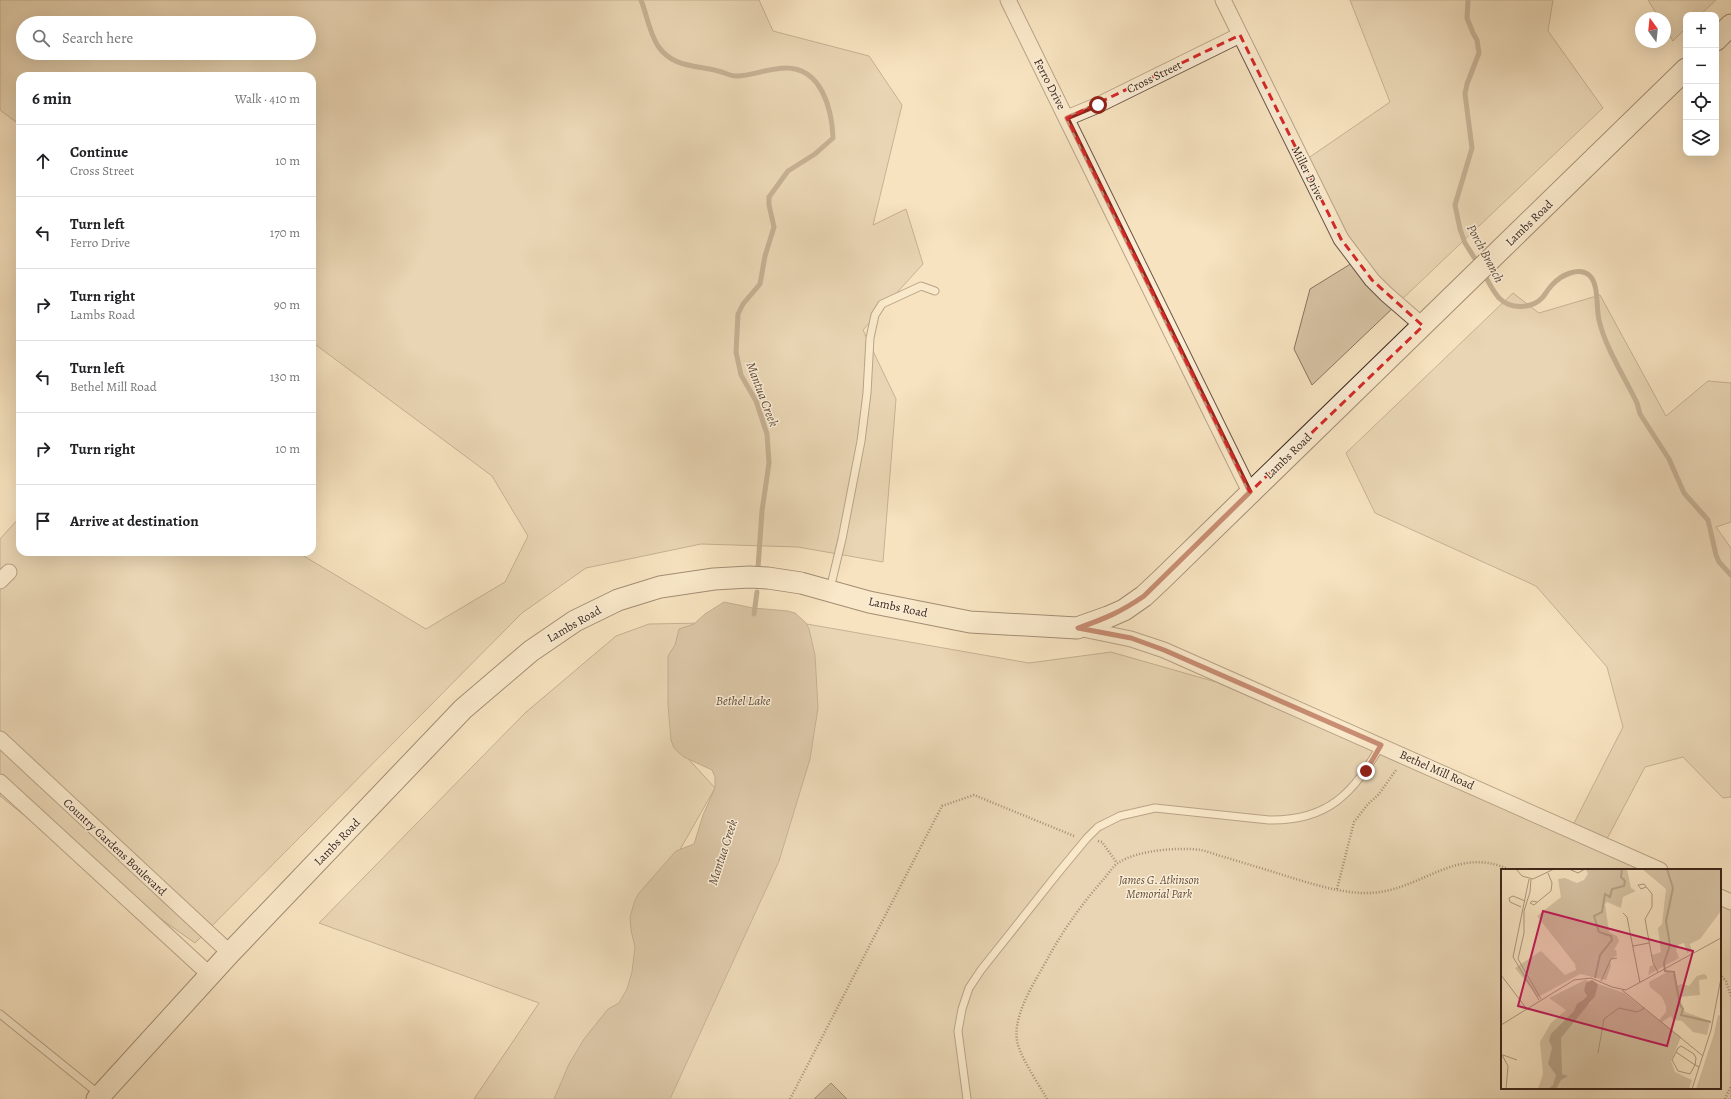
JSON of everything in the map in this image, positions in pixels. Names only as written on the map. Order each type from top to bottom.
[{"type":"main road","points":[[1719,37],[1731,26]]},
{"type":"main road","name":"Lambs Road","points":[[99,1097],[230,953],[463,709],[531,650],[576,621],[618,600],[660,587],[714,579],[749,577],[801,583],[870,602],[970,622],[1078,628],[1108,618],[1124,610],[1144,596],[1683,72]]},
{"type":"street","name":"Ferro Drive","points":[[1008,0],[1250,492]]},
{"type":"street","name":"Miller Drive","points":[[1223,0],[1341,239],[1376,284],[1423,326]]},
{"type":"street","name":"Cross Street","points":[[1067,118],[1098,105],[1240,35]]},
{"type":"street","name":"Bethel Mill Road","points":[[1078,628],[1131,638],[1164,650],[1658,869]]},
{"type":"street","name":"Country Gardens Boulevard","points":[[0,739],[230,953]]},
{"type":"street","points":[[0,782],[210,975]]},
{"type":"street","points":[[1721,897],[1731,902]]},
{"type":"lane","points":[[830,591],[842,539],[861,441],[867,393],[870,338],[875,315],[882,304],[921,286],[934,291]]},
{"type":"lane","points":[[966,1099],[958,1031],[962,1009],[969,988],[981,970],[1087,838],[1098,827],[1120,816],[1145,809],[1172,809],[1269,820],[1281,820],[1308,816],[1332,805],[1349,791],[1366,771],[1381,745]]},
{"type":"lane","points":[[0,1014],[71,1070],[99,1097]]},
{"type":"path","points":[[1337,889],[1354,822],[1359,813],[1379,794],[1405,756]]},
{"type":"path","points":[[790,1099],[942,806],[974,795],[1072,836],[1102,842],[1117,863]]},
{"type":"path","points":[[1047,1099],[1019,1048],[1017,1027],[1022,1007],[1053,949],[1079,907],[1117,863],[1138,855],[1164,850],[1202,850],[1314,884],[1362,893],[1382,893],[1400,888],[1452,866],[1468,862],[1496,864],[1508,869]]},
{"type":"path","points":[[1721,975],[1726,981],[1731,996]]},
{"type":"path","points":[[1725,1099],[1731,1086]]},
{"type":"highlighted area","points":[[1240,35],[1341,239],[1372,280],[1423,326],[1250,492],[1067,118]]},
{"type":"green space","points":[[0,0],[759,0],[773,31],[869,56],[902,105],[873,225],[906,209],[923,264],[863,330],[896,399],[883,562],[798,547],[701,544],[586,568],[522,613],[195,943],[107,881],[0,796],[0,539],[16,521],[16,556],[304,556],[426,629],[505,582],[528,536],[492,476],[316,345],[316,72],[16,72],[16,122],[0,110]]},
{"type":"green space","points":[[1350,0],[1553,0],[1548,31],[1603,108],[1312,385],[1294,349],[1310,289],[1357,260],[1304,161],[1390,102]]},
{"type":"green space","points":[[1648,0],[1716,0],[1703,12],[1683,12],[1683,31],[1673,41],[1671,38],[1671,12],[1655,12]]},
{"type":"green space","name":"James G. Atkinson Memorial Park","points":[[1513,293],[1539,313],[1600,295],[1666,416],[1708,381],[1731,383],[1731,522],[1716,527],[1731,548],[1731,797],[1723,798],[1683,757],[1645,767],[1601,850],[1647,869],[1501,869],[1501,1089],[1721,1089],[1721,899],[1731,904],[1731,1099],[474,1099],[539,1003],[319,923],[525,713],[616,636],[649,624],[704,623],[671,740],[715,788],[632,934],[779,861],[807,624],[1029,663],[1111,652],[1216,682],[1568,835],[1623,727],[1607,667],[1536,586],[1375,513],[1346,453]]},
{"type":"water","name":"Bethel Lake","points":[[724,602],[753,608],[795,613],[806,623],[809,629],[815,655],[818,708],[810,759],[779,861],[670,1099],[554,1099],[569,1064],[584,1039],[608,1009],[619,1003],[627,989],[632,972],[635,947],[630,917],[635,900],[639,893],[676,851],[694,844],[703,815],[715,788],[715,777],[712,770],[684,757],[674,748],[671,740],[668,705],[668,656],[675,645],[679,629],[694,624],[705,614]]},
{"type":"building","points":[[831,1083],[847,1099],[814,1099]]},
{"type":"waterway","name":"Mantua Creek","points":[[641,0],[655,41],[664,53],[671,58],[685,64],[735,76],[780,68],[798,70],[808,75],[823,92],[830,115],[833,138],[815,154],[788,171],[769,197],[769,205],[774,227],[765,256],[760,284],[743,304],[738,314],[736,352],[741,375],[756,401],[767,434],[769,463],[762,511],[758,568]]},
{"type":"waterway","name":"Porch Branch","points":[[1468,0],[1467,18],[1477,40],[1479,53],[1467,84],[1465,94],[1472,148],[1455,205],[1460,229],[1465,243],[1479,265]]},
{"type":"waterway","name":"Porch Branch","points":[[1483,272],[1492,289],[1499,298],[1509,305],[1515,306],[1527,306],[1538,301],[1556,281],[1565,275],[1581,272],[1590,276],[1595,285],[1599,320],[1610,352],[1637,403],[1640,414],[1669,459],[1684,493],[1708,520],[1716,555],[1719,562],[1731,575]]},
{"type":"waterway","name":"Mantua Creek","points":[[754,614],[757,592]]},
{"type":"route","points":[[1098,105],[1067,118],[1250,492],[1144,596],[1124,610],[1108,618],[1078,628],[1131,638],[1164,650],[1381,745],[1366,771]]}]
